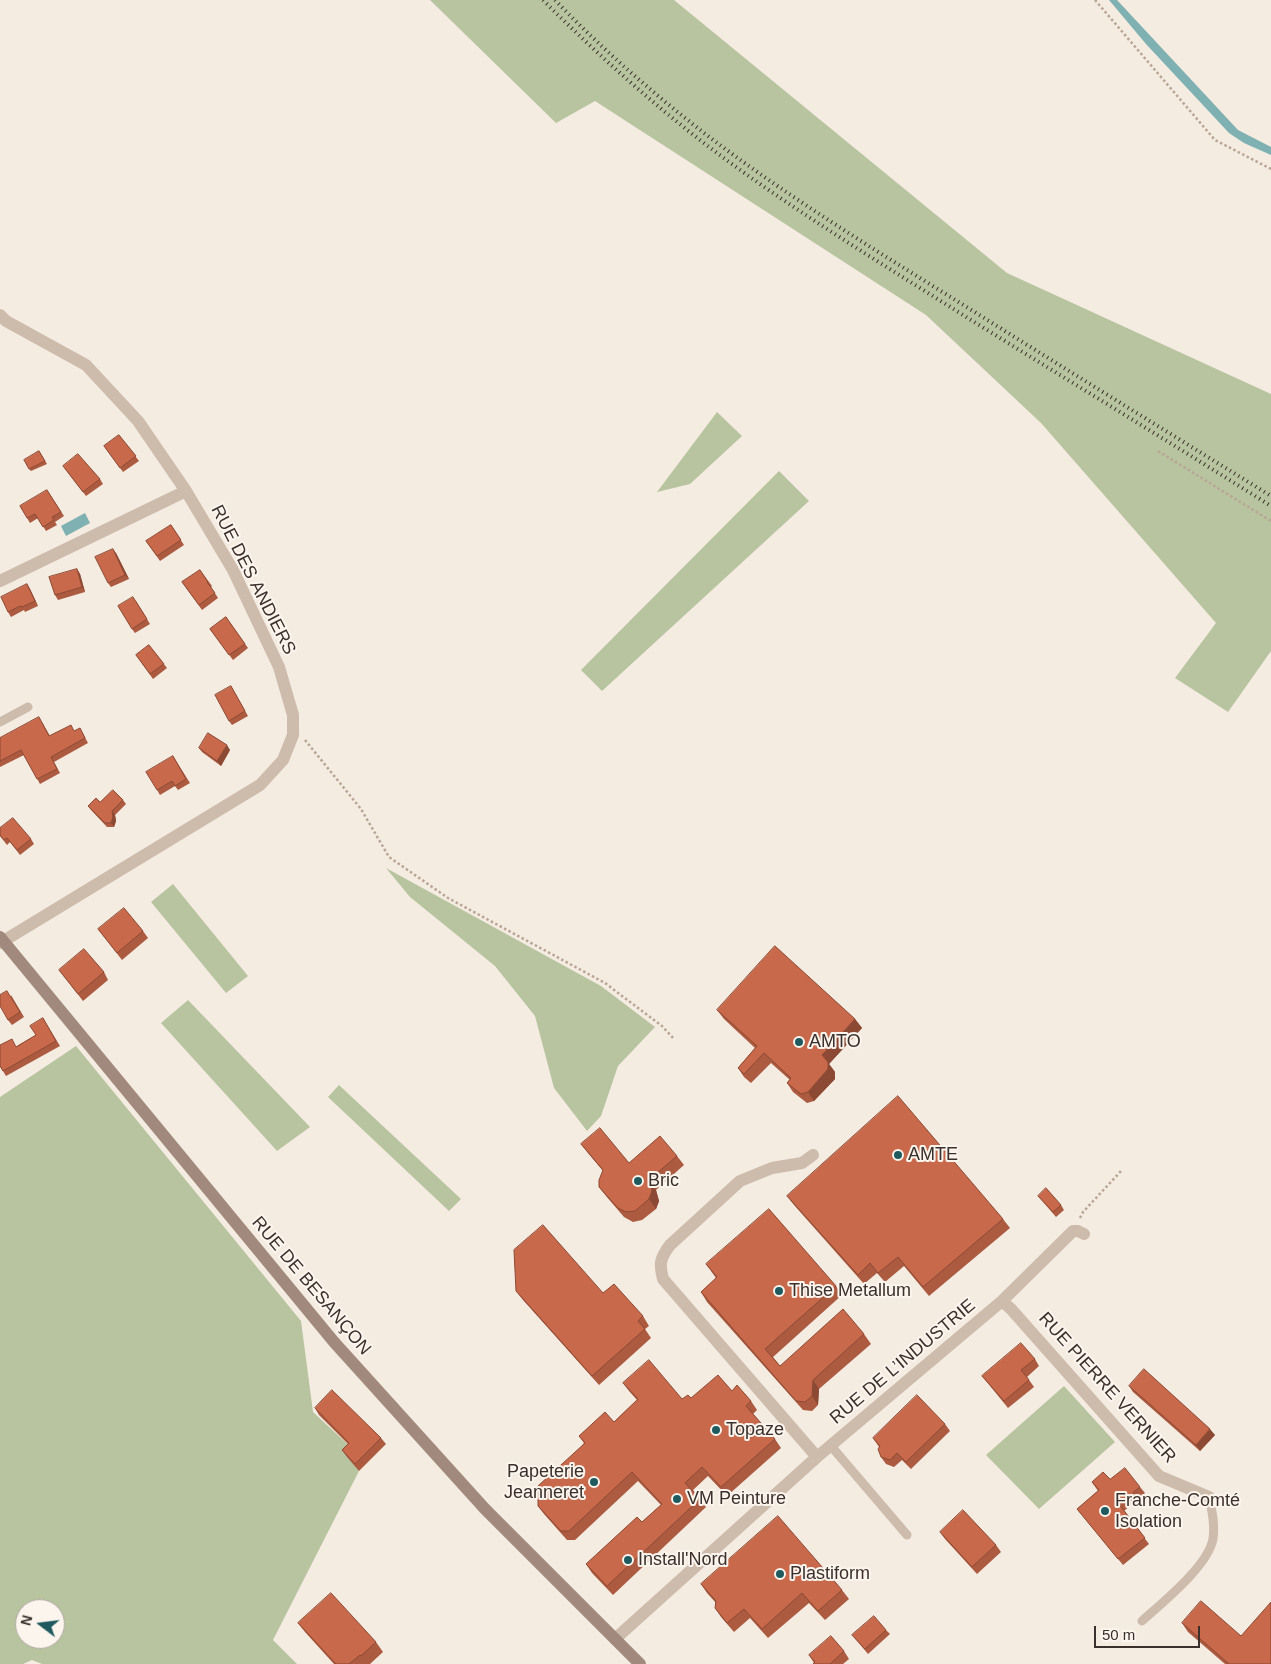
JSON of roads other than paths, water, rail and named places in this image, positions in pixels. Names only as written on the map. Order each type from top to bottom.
[{"type":"street","name":"RUE DES ANDIERS","points":[[0,315],[6,321],[86,365],[138,421],[186,491],[232,570],[279,667],[293,715],[293,735],[283,760],[260,785],[1,940]]},
{"type":"street","points":[[0,581],[186,491]]},
{"type":"street","name":"RUE DE BESANÇON","points":[[1,940],[334,1342],[485,1509],[640,1664]]},
{"type":"street","points":[[813,1155],[802,1164],[772,1168],[740,1181],[670,1245],[662,1255],[660,1268],[663,1279],[817,1458]]},
{"type":"street","name":"RUE DE L’INDUSTRIE","points":[[616,1639],[831,1446],[1006,1305],[1078,1232]]},
{"type":"street","name":"RUE PIERRE VERNIER","points":[[1006,1305],[1159,1476],[1209,1497]]},
{"type":"lane","points":[[0,722],[28,707]]},
{"type":"lane","points":[[831,1446],[907,1535]]},
{"type":"lane","points":[[1142,1621],[1176,1590],[1205,1558],[1213,1540],[1214,1519],[1209,1497]]},
{"type":"water","points":[[1109,0],[1117,0],[1238,130],[1271,147],[1271,155],[1244,143],[1229,133],[1146,44]]},
{"type":"water","points":[[85,513],[90,523],[66,536],[61,526]]},
{"type":"railway","points":[[543,0],[607,62],[652,101],[751,178],[813,220],[971,320],[1271,506]]},
{"type":"railway","points":[[555,0],[624,67],[699,129],[763,176],[897,264],[1271,496]]},
{"type":"place","name":"AMTO","points":[[799,1042]]},
{"type":"place","name":"AMTE","points":[[898,1155]]},
{"type":"place","name":"Bric","points":[[638,1181]]},
{"type":"place","name":"Thise Metallum","points":[[779,1291]]},
{"type":"place","name":"Topaze","points":[[716,1430]]},
{"type":"place","name":"Papeterie Jeanneret","points":[[594,1482]]},
{"type":"place","name":"VM Peinture","points":[[677,1499]]},
{"type":"place","name":"Franche-Comté Isolation","points":[[1105,1511]]},
{"type":"place","name":"Install'Nord","points":[[628,1560]]},
{"type":"place","name":"Plastiform","points":[[780,1574]]}]
